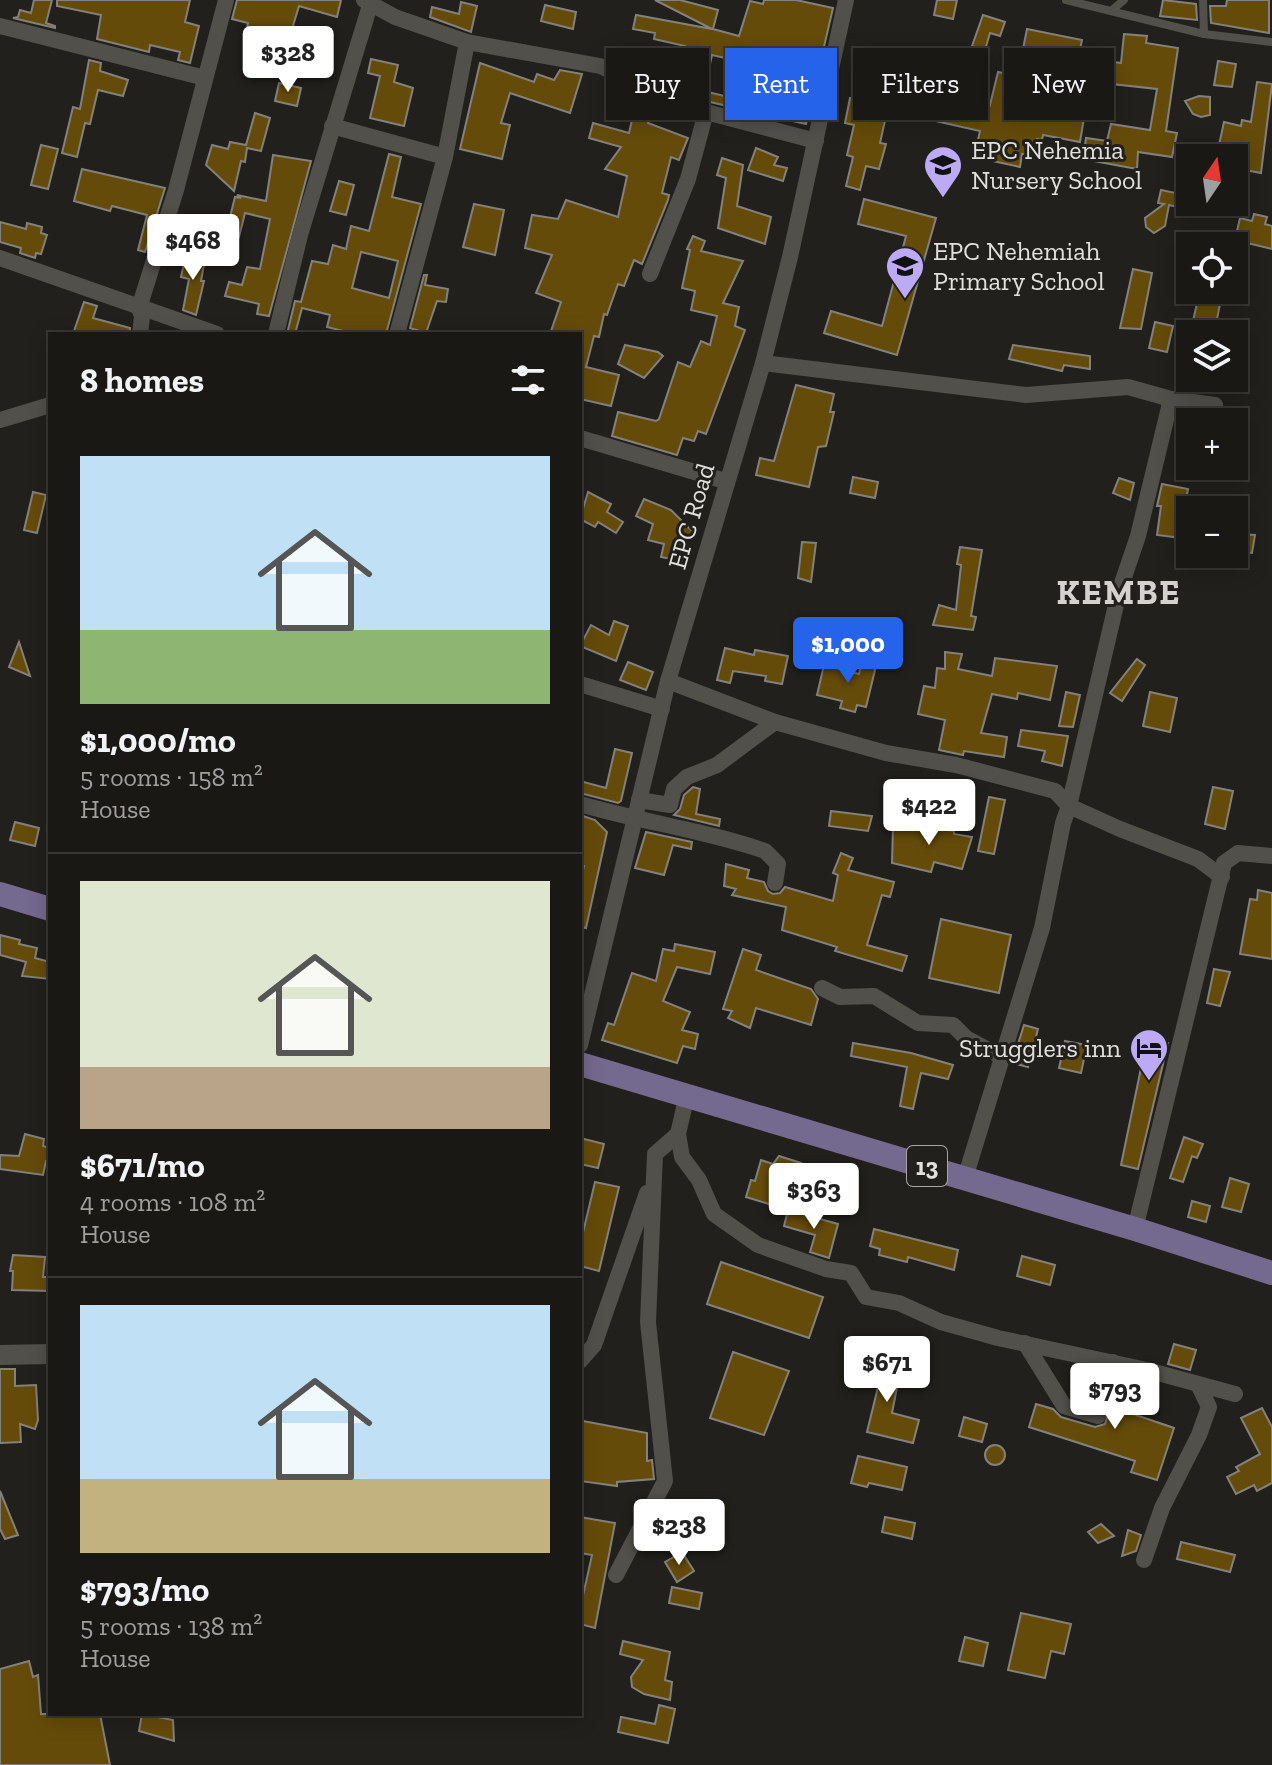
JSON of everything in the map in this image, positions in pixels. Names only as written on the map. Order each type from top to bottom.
[{"type":"main road","points":[[0,894],[48,908]]},
{"type":"main road","name":"13","points":[[582,1065],[1135,1229],[1272,1273]]},
{"type":"street","points":[[140,332],[142,316],[139,308],[176,190],[226,0]]},
{"type":"street","name":"EPC Road","points":[[582,1037],[668,681],[725,481],[763,363],[846,0]]},
{"type":"street","points":[[277,332],[367,1],[395,17],[467,42],[606,69]]},
{"type":"street","points":[[0,26],[205,78]]},
{"type":"street","points":[[398,332],[445,157],[467,42]]},
{"type":"street","points":[[709,113],[816,141]]},
{"type":"street","points":[[650,274],[688,179],[704,120]]},
{"type":"street","points":[[332,126],[445,157]]},
{"type":"street","points":[[0,258],[211,332]]},
{"type":"street","points":[[763,363],[1026,395],[1128,387],[1171,399],[1215,405]]},
{"type":"street","points":[[965,1178],[1042,928],[1063,823],[1119,592],[1138,536],[1171,399]]},
{"type":"street","points":[[0,420],[48,406]]},
{"type":"street","points":[[582,439],[725,481]]},
{"type":"street","points":[[668,681],[775,722],[886,753],[956,765],[1055,791],[1069,806],[1198,859],[1222,877]]},
{"type":"street","points":[[582,685],[662,709]]},
{"type":"street","points":[[639,800],[670,805],[674,789],[687,777],[717,765],[775,722]]},
{"type":"street","points":[[582,805],[765,851],[778,864],[775,883]]},
{"type":"street","points":[[1135,1229],[1224,863],[1238,853],[1272,856]]},
{"type":"street","points":[[822,988],[840,997],[874,996],[918,1023],[953,1025],[966,1038],[1002,1057]]},
{"type":"street","points":[[687,1095],[678,1134],[682,1157],[699,1180],[714,1214],[758,1245],[826,1269],[851,1273],[866,1297],[899,1303],[941,1322],[1235,1394]]},
{"type":"street","points":[[616,1575],[665,1481],[648,1322],[653,1176],[655,1154],[678,1134]]},
{"type":"street","points":[[582,1359],[594,1345],[653,1176]]},
{"type":"street","points":[[1025,1343],[1064,1406],[1098,1416],[1113,1362]]},
{"type":"street","points":[[0,1355],[48,1354]]},
{"type":"street","points":[[1144,1560],[1162,1508],[1199,1435],[1209,1407],[1199,1386]]},
{"type":"lane","points":[[1066,0],[1204,34],[1272,42]]},
{"type":"lane","points":[[1111,11],[1124,0]]},
{"type":"lane","points":[[1203,0],[1204,34]]},
{"type":"building","points":[[34,0],[52,0],[46,23],[55,28],[13,18],[18,17],[20,10],[31,13]]},
{"type":"building","points":[[57,0],[190,0],[185,22],[199,26],[190,63],[178,60],[180,52],[150,45],[149,52],[97,39],[101,15],[57,6]]},
{"type":"building","points":[[237,0],[341,0],[337,17],[299,6],[286,49],[245,38],[248,23],[232,19]]},
{"type":"building","points":[[655,0],[680,0],[718,10],[713,29],[739,36],[750,1],[763,4],[764,0],[796,0],[833,8],[824,48],[725,48],[725,58],[712,55],[709,68],[709,48],[685,48],[654,39],[655,33],[633,29],[636,15],[712,29]]},
{"type":"building","points":[[937,0],[957,0],[953,19],[934,15]]},
{"type":"building","points":[[1163,0],[1196,4],[1197,20],[1160,16]]},
{"type":"building","points":[[1227,0],[1269,0],[1269,33],[1211,23],[1210,6],[1226,6]]},
{"type":"building","points":[[461,2],[477,6],[471,32],[430,17],[432,7],[459,14]]},
{"type":"building","points":[[545,5],[576,12],[573,29],[541,21]]},
{"type":"building","points":[[983,15],[1005,22],[1000,36],[990,33],[986,48],[972,46]]},
{"type":"building","points":[[1027,29],[1082,40],[1080,48],[1023,48]]},
{"type":"building","points":[[1124,34],[1147,36],[1146,43],[1178,48],[1166,131],[1177,133],[1172,157],[1138,152],[1137,169],[1083,159],[1086,138],[1107,141],[1111,124],[1150,130],[1157,89],[1114,84],[1114,62],[1121,63]]},
{"type":"building","points":[[371,59],[398,65],[394,82],[413,88],[404,126],[370,118],[380,76],[368,73]]},
{"type":"building","points":[[89,60],[101,63],[100,71],[128,80],[123,96],[98,90],[90,124],[85,123],[77,157],[62,153],[73,107],[80,109]]},
{"type":"building","points":[[1218,61],[1236,64],[1232,87],[1214,85]]},
{"type":"building","points":[[480,63],[534,82],[537,74],[554,80],[560,70],[582,74],[570,113],[510,93],[501,123],[510,125],[502,159],[460,149]]},
{"type":"building","points":[[998,72],[1004,73],[1004,120],[1084,120],[1080,142],[1043,135],[1042,140],[1037,139],[1033,156],[1022,154],[1020,167],[974,157],[980,131],[931,120],[988,120],[988,102],[990,105]]},
{"type":"building","points":[[1257,82],[1272,84],[1261,173],[1248,171],[1248,144],[1219,144],[1224,122],[1241,126],[1242,120],[1251,122]]},
{"type":"building","points":[[279,83],[301,88],[297,106],[275,101]]},
{"type":"building","points":[[709,92],[725,96],[725,105],[710,102]]},
{"type":"building","points":[[1199,96],[1210,97],[1210,115],[1201,117],[1193,114],[1185,101]]},
{"type":"building","points":[[850,98],[853,99],[853,120],[885,120],[880,143],[886,144],[879,169],[866,166],[860,190],[846,186],[853,157],[847,155],[854,125],[845,123]]},
{"type":"building","points":[[255,113],[270,118],[261,151],[247,148],[234,191],[206,165],[212,145],[228,149],[230,142],[246,145]]},
{"type":"building","points":[[632,120],[649,120],[648,123],[688,138],[679,160],[671,157],[662,193],[669,195],[668,200],[642,264],[634,260],[624,286],[618,284],[607,315],[604,314],[599,337],[594,336],[586,367],[619,375],[611,406],[582,399],[582,332],[551,332],[561,302],[536,293],[552,255],[525,248],[532,215],[558,219],[566,200],[618,217],[627,176],[605,169],[621,147],[589,138],[593,123],[629,133]]},
{"type":"building","points":[[41,145],[58,149],[48,189],[31,185]]},
{"type":"building","points":[[756,148],[778,157],[774,165],[787,168],[783,181],[748,170]]},
{"type":"building","points":[[389,154],[401,157],[392,197],[421,204],[387,332],[347,332],[327,327],[330,315],[302,308],[296,332],[287,332],[295,301],[301,302],[312,261],[328,264],[333,245],[346,249],[351,226],[369,231]],"holes":[[[361,252],[398,261],[389,298],[352,288]]]},
{"type":"building","points":[[273,155],[311,161],[269,316],[257,314],[259,304],[225,296],[229,282],[242,285],[247,267],[260,269],[270,219],[245,213],[239,237],[226,233],[235,197],[241,198],[237,195],[266,201]]},
{"type":"building","points":[[722,158],[743,165],[737,206],[771,217],[765,244],[718,228],[726,178],[717,175]]},
{"type":"building","points":[[82,169],[165,188],[145,252],[138,250],[147,215],[112,206],[110,211],[74,201]]},
{"type":"building","points":[[339,181],[354,185],[346,215],[330,211]]},
{"type":"building","points":[[1161,190],[1176,193],[1176,207],[1169,205],[1165,226],[1154,233],[1146,227],[1145,218],[1164,204],[1158,203]]},
{"type":"building","points":[[864,199],[936,218],[897,355],[824,333],[831,311],[882,326],[906,236],[858,224]]},
{"type":"building","points":[[474,204],[504,210],[495,255],[463,247]]},
{"type":"building","points":[[1254,214],[1267,217],[1265,224],[1272,226],[1272,249],[1248,243],[1248,232],[1237,232],[1240,218],[1252,221]]},
{"type":"building","points":[[0,222],[26,229],[27,223],[42,227],[41,233],[47,235],[41,254],[36,253],[35,258],[20,253],[21,248],[0,242]]},
{"type":"building","points":[[693,236],[705,241],[701,251],[743,261],[723,303],[739,307],[735,326],[745,330],[706,434],[698,431],[694,441],[683,438],[677,455],[612,436],[618,412],[656,421],[659,419],[678,362],[690,367],[701,341],[710,345],[717,316],[691,310],[695,291],[682,288],[690,250],[687,249]]},
{"type":"building","points":[[186,254],[205,259],[201,281],[204,281],[196,315],[183,310],[189,279],[181,277]]},
{"type":"building","points":[[1133,269],[1152,273],[1141,329],[1120,328]]},
{"type":"building","points":[[424,275],[427,275],[425,285],[448,289],[446,302],[437,301],[426,332],[410,328]]},
{"type":"building","points":[[84,302],[97,306],[93,318],[130,328],[129,332],[74,332]]},
{"type":"building","points":[[1197,304],[1220,304],[1217,320],[1193,320]]},
{"type":"building","points":[[1155,322],[1173,326],[1167,352],[1149,348]]},
{"type":"building","points":[[625,345],[658,352],[663,356],[644,378],[618,364]]},
{"type":"building","points":[[1013,345],[1090,356],[1090,369],[1064,365],[1062,371],[1009,359]]},
{"type":"building","points":[[796,385],[834,394],[830,412],[834,412],[826,446],[818,447],[809,487],[756,475],[760,458],[774,461]]},
{"type":"building","points":[[853,477],[878,482],[875,498],[850,493]]},
{"type":"building","points":[[1119,478],[1134,483],[1130,500],[1113,493]]},
{"type":"building","points":[[1162,484],[1188,489],[1187,496],[1176,496],[1176,537],[1157,535],[1161,506],[1157,506]]},
{"type":"building","points":[[33,492],[46,495],[37,533],[24,530]]},
{"type":"building","points":[[588,492],[611,504],[607,512],[623,522],[616,533],[598,522],[595,527],[582,520]]},
{"type":"building","points":[[644,499],[671,510],[694,533],[684,542],[682,561],[661,557],[664,544],[648,540],[653,524],[636,516]]},
{"type":"building","points":[[1248,535],[1255,535],[1252,553],[1248,553]]},
{"type":"building","points":[[802,542],[816,543],[811,582],[798,578]]},
{"type":"building","points":[[960,547],[982,550],[971,616],[976,617],[973,630],[933,625],[939,605],[956,610]]},
{"type":"building","points":[[614,621],[628,626],[616,661],[582,647],[591,625],[609,635]]},
{"type":"building","points":[[19,642],[30,676],[9,667]]},
{"type":"building","points":[[725,648],[754,655],[755,650],[788,656],[782,684],[765,681],[766,676],[733,671],[730,683],[717,680]]},
{"type":"building","points":[[945,652],[962,654],[958,669],[992,676],[995,658],[1057,666],[1050,700],[1018,693],[1017,699],[992,694],[981,733],[1007,737],[1004,757],[964,751],[963,755],[939,750],[945,720],[918,714],[924,686],[935,688],[937,668],[945,669]]},
{"type":"building","points":[[863,658],[877,662],[866,707],[857,705],[855,712],[840,708],[842,701],[817,695],[824,665],[859,674]]},
{"type":"building","points":[[1137,659],[1145,665],[1122,701],[1110,693]]},
{"type":"building","points":[[628,662],[653,672],[646,690],[620,680]]},
{"type":"building","points":[[1066,692],[1080,695],[1073,727],[1059,726]]},
{"type":"building","points":[[1150,692],[1177,698],[1170,732],[1143,726]]},
{"type":"building","points":[[1021,730],[1068,736],[1062,766],[1042,761],[1045,751],[1018,746]]},
{"type":"building","points":[[615,749],[632,753],[618,803],[582,794],[582,782],[606,788]]},
{"type":"building","points":[[693,787],[700,789],[696,814],[720,819],[719,826],[674,815],[680,809],[684,795]]},
{"type":"building","points":[[1213,787],[1233,791],[1225,829],[1205,824]]},
{"type":"building","points":[[989,797],[1005,800],[994,854],[978,851]]},
{"type":"building","points":[[831,811],[872,816],[868,831],[829,826]]},
{"type":"building","points":[[582,816],[595,820],[607,832],[586,928],[582,927]]},
{"type":"building","points":[[15,822],[39,828],[35,846],[10,840]]},
{"type":"building","points":[[907,824],[972,837],[962,869],[934,862],[931,872],[892,863],[893,827],[906,828]]},
{"type":"building","points":[[646,832],[692,842],[691,849],[673,845],[664,875],[635,868]]},
{"type":"building","points":[[841,853],[853,858],[848,870],[894,882],[890,897],[882,895],[867,945],[907,956],[902,971],[835,951],[837,947],[782,930],[786,907],[732,895],[736,889],[724,886],[726,864],[749,870],[747,878],[764,882],[773,894],[780,893],[785,887],[833,901],[838,875],[833,873]]},
{"type":"building","points":[[1258,890],[1272,893],[1272,959],[1240,954],[1250,899],[1257,900]]},
{"type":"building","points":[[941,919],[1011,935],[999,993],[929,978]]},
{"type":"building","points":[[0,935],[37,948],[35,958],[48,961],[48,979],[22,976],[26,962],[0,955]]},
{"type":"building","points":[[675,944],[715,952],[710,974],[677,967],[663,1001],[690,1012],[682,1030],[698,1034],[695,1049],[683,1046],[677,1063],[602,1040],[608,1023],[614,1025],[632,973],[656,981],[663,949],[674,951]]},
{"type":"building","points":[[743,949],[761,955],[756,970],[811,989],[818,999],[811,1025],[756,1008],[750,1028],[728,1018],[732,1011],[723,1009]]},
{"type":"building","points":[[1214,969],[1230,972],[1220,1006],[1207,1003]]},
{"type":"building","points":[[1024,1025],[1038,1029],[1028,1067],[1012,1063]]},
{"type":"building","name":"Strugglers inn","points":[[1147,1039],[1168,1043],[1138,1169],[1121,1165]]},
{"type":"building","points":[[1065,1041],[1087,1045],[1081,1073],[1059,1068]]},
{"type":"building","points":[[853,1043],[911,1053],[953,1065],[948,1079],[921,1073],[913,1109],[900,1106],[907,1067],[851,1056]]},
{"type":"building","points":[[25,1134],[44,1139],[43,1146],[48,1147],[48,1161],[43,1175],[0,1169],[0,1155],[19,1156]]},
{"type":"building","points":[[1184,1137],[1203,1144],[1197,1158],[1192,1156],[1183,1182],[1170,1178]]},
{"type":"building","points":[[582,1138],[604,1144],[598,1168],[582,1164]]},
{"type":"building","points":[[779,1156],[801,1163],[797,1175],[790,1173],[779,1207],[746,1197],[761,1160],[773,1164]]},
{"type":"building","points":[[1230,1178],[1249,1184],[1241,1212],[1222,1207]]},
{"type":"building","points":[[595,1182],[619,1187],[599,1271],[582,1267],[582,1237]]},
{"type":"building","points":[[1192,1201],[1210,1206],[1206,1222],[1188,1217]]},
{"type":"building","points":[[788,1210],[838,1224],[829,1258],[810,1252],[815,1235],[784,1226]]},
{"type":"building","points":[[874,1229],[958,1250],[954,1270],[908,1257],[907,1262],[879,1255],[880,1249],[870,1246]]},
{"type":"building","points":[[13,1255],[45,1257],[43,1277],[48,1277],[48,1291],[12,1290],[13,1271],[10,1271]]},
{"type":"building","points":[[1022,1256],[1055,1265],[1050,1285],[1017,1276]]},
{"type":"building","points":[[721,1262],[823,1297],[809,1338],[707,1304]]},
{"type":"building","points":[[1174,1344],[1196,1350],[1190,1370],[1168,1364]]},
{"type":"building","points":[[733,1352],[789,1371],[764,1435],[710,1418]]},
{"type":"building","points":[[866,1361],[901,1367],[892,1413],[919,1420],[913,1443],[867,1432],[878,1387],[862,1384]]},
{"type":"building","points":[[0,1369],[15,1369],[15,1386],[36,1385],[38,1420],[35,1429],[20,1424],[21,1442],[0,1443]]},
{"type":"building","points":[[1121,1376],[1143,1381],[1133,1414],[1174,1428],[1157,1480],[1131,1472],[1135,1461],[1029,1427],[1036,1404],[1053,1409],[1061,1417],[1095,1427],[1105,1424]]},
{"type":"building","points":[[1262,1408],[1272,1427],[1272,1483],[1257,1491],[1254,1485],[1236,1494],[1227,1477],[1239,1471],[1236,1467],[1260,1454],[1241,1418]]},
{"type":"building","points":[[964,1417],[987,1424],[982,1442],[959,1436]]},
{"type":"building","points":[[583,1421],[647,1433],[647,1461],[652,1460],[654,1479],[617,1482],[617,1486],[582,1481]]},
{"type":"building","points":[[995,1445],[1002,1448],[1005,1455],[1002,1462],[995,1465],[988,1462],[985,1455],[988,1448]]},
{"type":"building","points":[[858,1456],[907,1467],[902,1490],[869,1483],[867,1487],[851,1483]]},
{"type":"building","points":[[0,1491],[18,1535],[5,1539],[0,1529]]},
{"type":"building","points":[[671,1514],[711,1522],[709,1536],[667,1531]]},
{"type":"building","points":[[582,1517],[615,1523],[595,1628],[582,1625],[582,1600],[592,1555],[582,1553]]},
{"type":"building","points":[[885,1517],[915,1523],[912,1539],[882,1532]]},
{"type":"building","points":[[1101,1524],[1114,1536],[1098,1543],[1088,1532]]},
{"type":"building","points":[[1128,1530],[1141,1535],[1136,1551],[1122,1556]]},
{"type":"building","points":[[1181,1542],[1235,1555],[1230,1572],[1177,1559]]},
{"type":"building","points":[[682,1552],[694,1571],[677,1582],[665,1562]]},
{"type":"building","points":[[672,1587],[702,1593],[699,1609],[669,1603]]},
{"type":"building","points":[[1021,1613],[1071,1624],[1064,1654],[1051,1651],[1045,1678],[1008,1670]]},
{"type":"building","points":[[965,1637],[988,1643],[983,1666],[959,1661]]},
{"type":"building","points":[[623,1641],[670,1652],[665,1680],[672,1682],[670,1700],[644,1694],[632,1687],[631,1677],[643,1660],[620,1654]]},
{"type":"building","points":[[29,1661],[33,1677],[38,1675],[41,1714],[100,1716],[110,1765],[0,1765],[0,1669]]},
{"type":"building","points":[[659,1705],[675,1709],[668,1743],[618,1732],[621,1717],[655,1724]]},
{"type":"building","points":[[142,1716],[173,1720],[174,1741],[139,1731]]},
{"type":"place","name":"EPC Nehemia Nursery School","points":[[943,199]]},
{"type":"place","name":"EPC Nehemiah Primary School","points":[[905,300]]},
{"type":"place","name":"Strugglers inn","points":[[1149,1082]]},
{"type":"district","name":"KEMBE","points":[[1119,592]]}]
